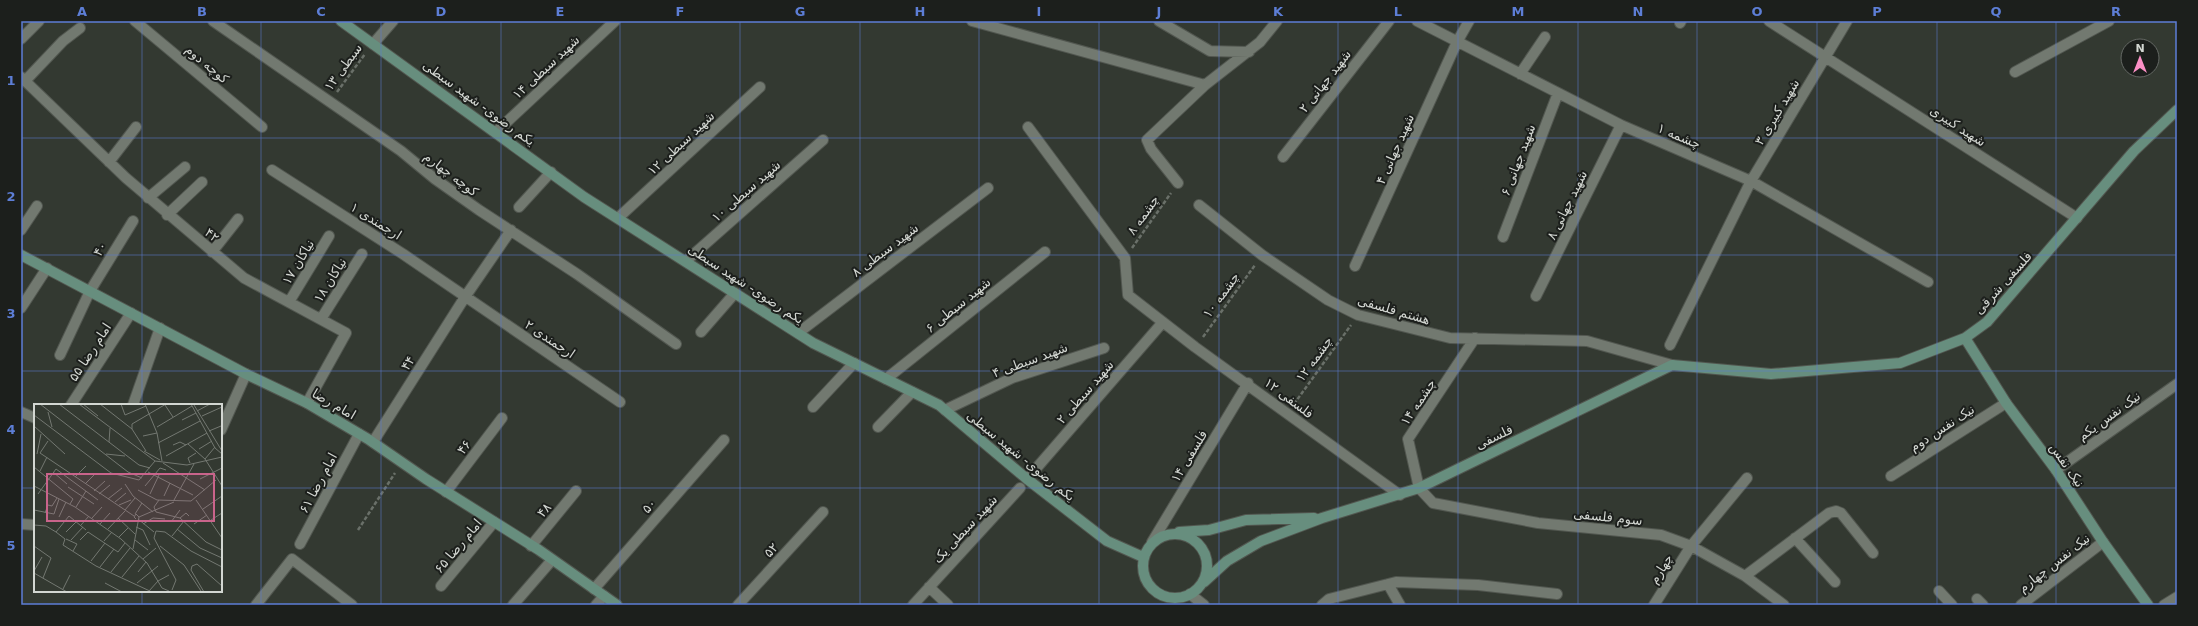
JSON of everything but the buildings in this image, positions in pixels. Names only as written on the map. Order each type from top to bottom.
[{"type":"street","points":[[21,39],[39,21]]},
{"type":"street","name":"کوچه دوم","points":[[135,21],[262,127]]},
{"type":"street","name":"کوچه چهارم","points":[[213,21],[401,151],[435,179],[676,344]]},
{"type":"street","name":"یکم رضوی- شهید سبطی","points":[[341,21],[551,172],[618,218],[798,333],[854,363],[939,405],[1027,479],[1107,541],[1143,557]]},
{"type":"street","points":[[373,44],[393,21]]},
{"type":"street","name":"شهید سبطی ۱۴","points":[[496,132],[615,21]]},
{"type":"street","points":[[972,21],[1205,85]]},
{"type":"street","points":[[1159,21],[1210,51],[1249,52]]},
{"type":"street","points":[[1178,183],[1151,149],[1147,140],[1205,85],[1260,42],[1277,21]]},
{"type":"street","name":"۲ شهید جهانی","points":[[1283,157],[1389,21]]},
{"type":"street","name":"چشمه ۱","points":[[1417,21],[1621,125],[1751,181],[1928,282]]},
{"type":"street","name":"۴ شهید جهانی","points":[[1355,266],[1468,21]]},
{"type":"street","name":"شهید کبیری","points":[[1769,21],[2077,218]]},
{"type":"street","name":"۳ شهید کبیری","points":[[1670,345],[1751,181],[1847,21]]},
{"type":"street","points":[[2016,72],[2109,21]]},
{"type":"street","points":[[23,79],[63,41],[80,28]]},
{"type":"street","points":[[1520,74],[1545,37]]},
{"type":"street","name":"۴۲","points":[[23,79],[148,198],[244,278],[346,333],[307,402]]},
{"type":"street","name":"۱۲ شهید سبطی","points":[[618,218],[760,87]]},
{"type":"street","name":"۶ شهید جهانی","points":[[1503,237],[1558,93]]},
{"type":"street","name":"فلسفی شرقی","points":[[1672,365],[1772,374],[1892,364],[1900,363],[1965,338],[1987,322],[2134,151],[2177,110]]},
{"type":"street","name":"۸ شهید جهانی","points":[[1536,296],[1621,125]]},
{"type":"street","points":[[109,162],[136,127]]},
{"type":"street","points":[[1028,127],[1125,258]]},
{"type":"street","name":"۱۰ شهید سبطی","points":[[686,261],[823,140]]},
{"type":"street","points":[[148,198],[185,167]]},
{"type":"street","name":"۱ ارجمندی","points":[[272,170],[403,254],[465,297]]},
{"type":"street","points":[[520,207],[551,172]]},
{"type":"street","points":[[167,215],[202,182]]},
{"type":"street","name":"۸ شهید سبطی","points":[[798,333],[988,188]]},
{"type":"street","name":"هشتم فلسفی","points":[[1198,205],[1262,255],[1328,300],[1358,315],[1450,338],[1587,342],[1672,365]]},
{"type":"street","points":[[21,230],[37,206]]},
{"type":"street","points":[[212,252],[238,219]]},
{"type":"street","name":"۴۰","points":[[60,355],[90,291],[133,220]]},
{"type":"street","name":"۴۴","points":[[373,442],[465,297],[511,230]]},
{"type":"street","name":"۱۷ نیاکان","points":[[289,302],[329,236]]},
{"type":"street","name":"۶ شهید سبطی","points":[[886,379],[1045,252]]},
{"type":"street","name":"۱۸ نیاکان","points":[[321,320],[362,254]]},
{"type":"street","name":"امام رضا","points":[[21,255],[246,374],[307,402],[373,442],[446,492],[552,560],[617,605]]},
{"type":"street","name":"۱۲ فلسفی","points":[[1125,258],[1128,295],[1195,347],[1248,383],[1287,414],[1400,495]]},
{"type":"street","points":[[21,308],[47,268]]},
{"type":"street","points":[[701,332],[735,292]]},
{"type":"street","name":"۲ ارجمندی","points":[[465,297],[620,402]]},
{"type":"street","name":"۵۵ امام رضا","points":[[72,404],[131,313]]},
{"type":"street","name":"۲ شهید سبطی","points":[[1027,479],[1163,322]]},
{"type":"street","points":[[133,404],[160,328]]},
{"type":"street","name":"۱۴ چشمه","points":[[1419,488],[1408,439],[1475,338]]},
{"type":"street","name":"نیک نفس","points":[[1965,338],[2006,402],[2056,470],[2103,542],[2148,605]]},
{"type":"street","name":"۴ شهید سبطی","points":[[945,410],[1012,378],[1104,348]]},
{"type":"street","points":[[813,407],[854,363]]},
{"type":"street","name":"فلسفی","points":[[1322,518],[1419,488],[1672,365]]},
{"type":"street","points":[[222,428],[246,374]]},
{"type":"street","name":"۱۴ فلسفی","points":[[1152,542],[1248,383]]},
{"type":"street","name":"نیک نفس یکم","points":[[2056,470],[2177,384]]},
{"type":"street","points":[[878,427],[912,392]]},
{"type":"street","name":"نیک نفس دوم","points":[[1891,476],[2006,402]]},
{"type":"street","points":[[21,412],[34,418]]},
{"type":"street","name":"۴۶","points":[[446,492],[502,418]]},
{"type":"street","name":"امام رضا ۶۱","points":[[300,544],[360,434]]},
{"type":"street","name":"۵۰","points":[[594,589],[724,440]]},
{"type":"street","name":"چهارم","points":[[1654,605],[1691,546],[1747,478]]},
{"type":"street","name":"شهید سبطی یک","points":[[913,605],[1020,488]]},
{"type":"street","name":"سوم فلسفی","points":[[1419,488],[1433,503],[1538,523],[1661,535],[1691,546],[1745,576],[1784,605]]},
{"type":"street","name":"۴۸","points":[[531,546],[576,491]]},
{"type":"street","points":[[1745,576],[1829,513],[1836,511],[1841,513],[1873,554]]},
{"type":"street","name":"۵۲","points":[[738,605],[823,512]]},
{"type":"street","points":[[1322,518],[1261,541],[1227,562],[1195,592],[1176,602],[1151,588],[1143,573],[1143,557],[1152,542],[1174,533],[1209,530],[1246,520],[1322,518]]},
{"type":"street","name":"امام رضا ۶۵","points":[[442,586],[494,522]]},
{"type":"street","points":[[21,524],[34,525]]},
{"type":"street","points":[[1174,533],[1195,539],[1204,550],[1208,564],[1204,582]]},
{"type":"street","points":[[1795,538],[1835,582]]},
{"type":"street","name":"نیک نفس چهارم","points":[[2021,605],[2103,542]]},
{"type":"street","points":[[256,605],[292,559],[352,605]]},
{"type":"street","points":[[513,605],[552,560]]},
{"type":"street","points":[[1322,605],[1328,599],[1396,582],[1478,585],[1557,594]]},
{"type":"street","points":[[1388,584],[1400,605]]},
{"type":"street","points":[[929,587],[948,605]]},
{"type":"street","points":[[1940,591],[1952,605]]},
{"type":"street","points":[[1190,594],[1204,605]]},
{"type":"street","points":[[596,605],[604,596]]},
{"type":"street","points":[[2164,605],[2177,597]]},
{"type":"path","name":"۱۳ سبطی","points":[[330,102],[373,44]]},
{"type":"path","name":"۸ چشمه","points":[[1125,258],[1178,183]]},
{"type":"path","name":"۱۰ چشمه","points":[[1195,347],[1262,255]]},
{"type":"path","name":"۱۲ چشمه","points":[[1287,414],[1358,315]]},
{"type":"path","points":[[358,530],[402,462]]}]
